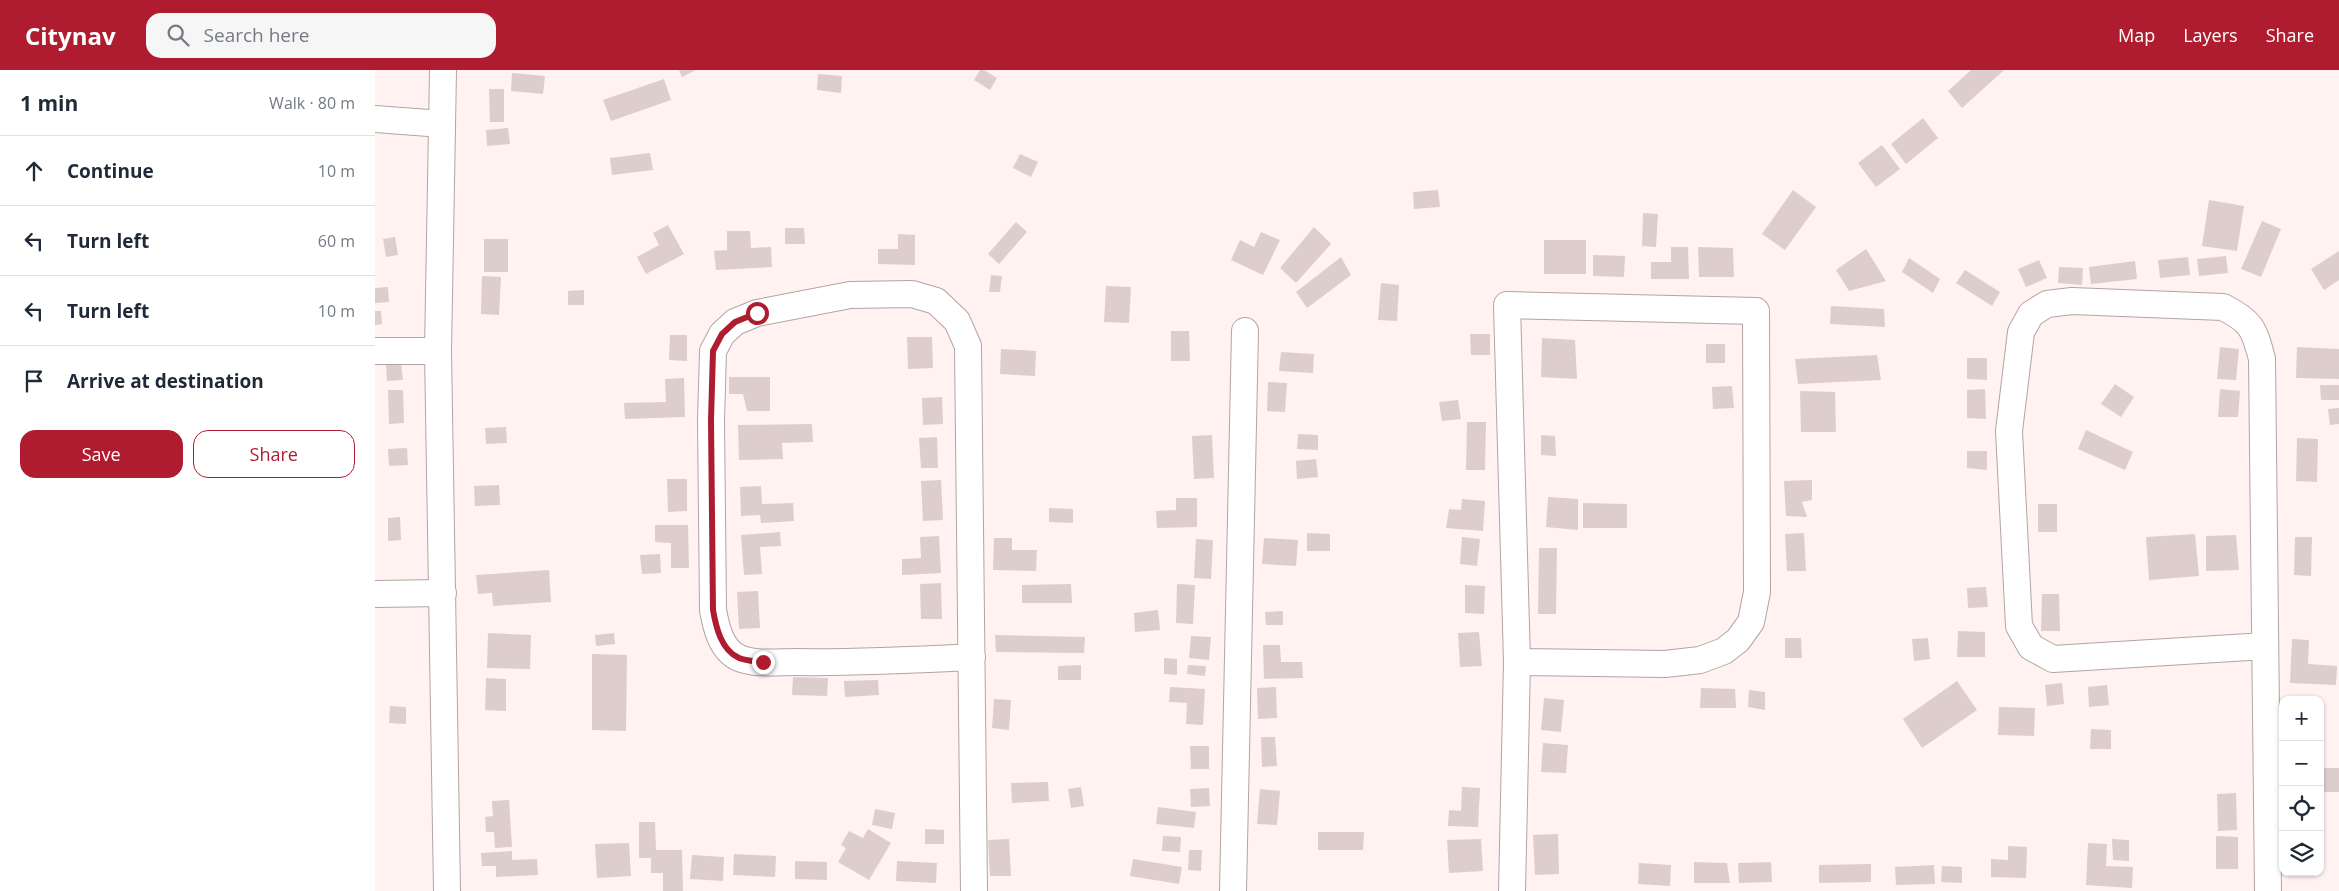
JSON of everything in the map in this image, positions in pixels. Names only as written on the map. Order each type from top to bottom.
[{"type":"street","points":[[443,70],[438,351],[447,891]]},
{"type":"street","points":[[375,119],[442,124]]},
{"type":"street","points":[[971,657],[842,663],[763,662],[739,658],[725,646],[716,628],[713,610],[711,410],[713,351],[722,334],[735,322],[757,313],[850,295],[912,294],[936,301],[957,321],[968,346],[975,891]]},
{"type":"street","points":[[2265,646],[2053,660],[2031,647],[2019,626],[2009,431],[2021,332],[2031,314],[2047,304],[2072,301],[2223,307],[2243,318],[2257,337],[2262,358],[2268,891]]},
{"type":"street","points":[[1512,891],[1517,662],[1507,305],[1756,311],[1757,592],[1751,622],[1737,640],[1724,651],[1700,660],[1665,664],[1517,662]]},
{"type":"street","points":[[1233,891],[1245,331]]},
{"type":"street","points":[[375,352],[438,351]]},
{"type":"street","points":[[375,594],[443,593]]},
{"type":"building","points":[[679,70],[696,70],[682,77]]},
{"type":"building","points":[[980,70],[984,70],[997,78],[990,90],[974,80]]},
{"type":"building","points":[[1971,70],[2004,70],[1962,108],[1948,91]]},
{"type":"building","points":[[512,73],[545,76],[543,94],[511,91]]},
{"type":"building","points":[[818,74],[842,76],[841,93],[817,90]]},
{"type":"building","points":[[664,79],[671,100],[611,121],[603,100]]},
{"type":"building","points":[[489,89],[504,89],[504,122],[490,122]]},
{"type":"building","points":[[1923,118],[1938,138],[1906,164],[1891,144]]},
{"type":"building","points":[[508,128],[510,144],[487,146],[486,130]]},
{"type":"building","points":[[1882,145],[1900,169],[1876,187],[1858,163]]},
{"type":"building","points":[[650,153],[653,170],[612,175],[610,158]]},
{"type":"building","points":[[1020,154],[1038,162],[1031,177],[1013,168]]},
{"type":"building","points":[[1438,190],[1440,207],[1414,209],[1413,192]]},
{"type":"building","points":[[1793,190],[1816,207],[1785,250],[1762,234]]},
{"type":"building","points":[[2209,200],[2244,206],[2237,251],[2202,246]]},
{"type":"building","points":[[1643,213],[1658,214],[1656,247],[1642,246]]},
{"type":"building","points":[[2262,221],[2281,229],[2261,277],[2241,269]]},
{"type":"building","points":[[1016,222],[1027,232],[999,264],[988,254]]},
{"type":"building","points":[[668,225],[684,254],[646,274],[637,257],[659,245],[653,233]]},
{"type":"building","points":[[1314,227],[1331,244],[1296,283],[1280,268]]},
{"type":"building","points":[[785,228],[804,228],[805,244],[785,244]]},
{"type":"building","points":[[727,231],[750,231],[751,248],[771,247],[772,267],[716,270],[714,251],[727,250]]},
{"type":"building","points":[[1261,232],[1280,240],[1263,275],[1231,260],[1240,240],[1254,247]]},
{"type":"building","points":[[898,234],[915,235],[915,265],[878,264],[878,249],[898,249]]},
{"type":"building","points":[[395,237],[398,255],[386,257],[383,239]]},
{"type":"building","points":[[484,239],[508,239],[508,272],[484,272]]},
{"type":"building","points":[[1544,240],[1586,240],[1586,274],[1544,274]]},
{"type":"building","points":[[1671,247],[1688,247],[1689,279],[1651,279],[1651,262],[1671,262]]},
{"type":"building","points":[[1698,247],[1733,248],[1734,277],[1699,277]]},
{"type":"building","points":[[1866,249],[1886,281],[1849,291],[1836,270]]},
{"type":"building","points":[[2339,251],[2339,280],[2324,290],[2311,269]]},
{"type":"building","points":[[1593,255],[1625,256],[1624,277],[1593,276]]},
{"type":"building","points":[[2226,256],[2228,273],[2199,276],[2197,259]]},
{"type":"building","points":[[1341,257],[1351,275],[1307,308],[1296,292]]},
{"type":"building","points":[[2188,257],[2190,275],[2160,278],[2158,260]]},
{"type":"building","points":[[1909,258],[1940,279],[1933,293],[1902,272]]},
{"type":"building","points":[[2039,260],[2047,278],[2026,287],[2018,269]]},
{"type":"building","points":[[2135,261],[2137,279],[2091,284],[2089,267]]},
{"type":"building","points":[[2059,267],[2083,268],[2082,285],[2058,283]]},
{"type":"building","points":[[1965,270],[2000,292],[1992,306],[1956,283]]},
{"type":"building","points":[[991,275],[1002,276],[1000,292],[989,292]]},
{"type":"building","points":[[482,276],[501,277],[499,315],[481,314]]},
{"type":"building","points":[[1381,283],[1399,285],[1397,321],[1378,320]]},
{"type":"building","points":[[1106,286],[1131,287],[1129,323],[1104,322]]},
{"type":"building","points":[[388,287],[389,302],[375,303],[375,288]]},
{"type":"building","points":[[584,290],[584,305],[568,305],[568,291]]},
{"type":"building","points":[[1831,306],[1884,309],[1885,327],[1830,324]]},
{"type":"building","points":[[375,311],[381,311],[382,324],[375,325]]},
{"type":"building","points":[[1171,331],[1189,331],[1190,361],[1171,361]]},
{"type":"building","points":[[1470,334],[1490,334],[1490,355],[1471,355]]},
{"type":"building","points":[[670,335],[687,335],[687,361],[669,360]]},
{"type":"building","points":[[907,337],[932,337],[933,368],[908,369]]},
{"type":"building","points":[[1542,338],[1575,340],[1577,379],[1541,377]]},
{"type":"building","points":[[1706,344],[1725,344],[1725,363],[1706,363]]},
{"type":"building","points":[[2220,347],[2239,349],[2236,380],[2217,379]]},
{"type":"building","points":[[2297,347],[2339,349],[2339,379],[2296,378]]},
{"type":"building","points":[[1001,349],[1036,351],[1035,376],[1000,374]]},
{"type":"building","points":[[1281,352],[1314,354],[1313,373],[1279,371]]},
{"type":"building","points":[[1877,355],[1881,380],[1798,384],[1795,359]]},
{"type":"building","points":[[1967,358],[1987,358],[1987,380],[1967,379]]},
{"type":"building","points":[[401,363],[403,380],[387,381],[386,364]]},
{"type":"building","points":[[729,377],[770,377],[770,411],[747,411],[743,394],[729,394]]},
{"type":"building","points":[[684,378],[685,417],[625,419],[624,403],[666,402],[665,379]]},
{"type":"building","points":[[1268,382],[1287,383],[1285,412],[1267,411]]},
{"type":"building","points":[[2115,384],[2134,397],[2121,417],[2101,404]]},
{"type":"building","points":[[2320,385],[2339,385],[2339,400],[2321,400]]},
{"type":"building","points":[[1732,386],[1734,408],[1713,409],[1712,387]]},
{"type":"building","points":[[1985,389],[1986,419],[1967,418],[1967,390]]},
{"type":"building","points":[[2220,389],[2240,391],[2238,417],[2218,417]]},
{"type":"building","points":[[388,390],[403,390],[404,423],[389,424]]},
{"type":"building","points":[[1800,391],[1835,392],[1836,432],[1801,432]]},
{"type":"building","points":[[942,397],[943,424],[923,425],[922,398]]},
{"type":"building","points":[[1458,400],[1461,419],[1442,421],[1439,402]]},
{"type":"building","points":[[2339,408],[2339,424],[2330,425],[2328,409]]},
{"type":"building","points":[[1467,422],[1486,422],[1485,470],[1466,470]]},
{"type":"building","points":[[812,424],[813,442],[782,443],[783,459],[739,460],[738,425]]},
{"type":"building","points":[[506,427],[507,443],[486,444],[485,428]]},
{"type":"building","points":[[2086,430],[2133,452],[2125,470],[2078,449]]},
{"type":"building","points":[[1298,434],[1318,435],[1318,450],[1297,449]]},
{"type":"building","points":[[1212,435],[1214,478],[1194,479],[1192,436]]},
{"type":"building","points":[[1541,435],[1555,436],[1556,456],[1541,455]]},
{"type":"building","points":[[937,437],[938,468],[921,468],[919,438]]},
{"type":"building","points":[[2297,438],[2318,439],[2317,482],[2296,481]]},
{"type":"building","points":[[407,448],[408,465],[389,466],[388,449]]},
{"type":"building","points":[[1967,451],[1987,451],[1987,470],[1967,468]]},
{"type":"building","points":[[1316,459],[1318,477],[1297,479],[1296,461]]},
{"type":"building","points":[[667,479],[687,479],[687,511],[668,512]]},
{"type":"building","points":[[941,480],[943,520],[923,521],[921,481]]},
{"type":"building","points":[[1812,480],[1812,500],[1802,502],[1807,517],[1786,516],[1784,481]]},
{"type":"building","points":[[499,485],[500,505],[475,506],[474,486]]},
{"type":"building","points":[[761,486],[762,504],[793,503],[794,521],[761,523],[760,515],[741,516],[740,487]]},
{"type":"building","points":[[1548,497],[1578,499],[1578,530],[1546,527]]},
{"type":"building","points":[[1176,498],[1197,498],[1197,527],[1157,528],[1156,511],[1176,510]]},
{"type":"building","points":[[1462,499],[1485,501],[1483,531],[1446,528],[1449,509],[1461,510]]},
{"type":"building","points":[[1583,503],[1627,504],[1627,528],[1583,528]]},
{"type":"building","points":[[2038,504],[2057,504],[2057,532],[2038,532]]},
{"type":"building","points":[[1049,508],[1073,509],[1073,523],[1049,522]]},
{"type":"building","points":[[400,517],[401,540],[388,541],[388,518]]},
{"type":"building","points":[[655,525],[688,525],[689,568],[671,568],[671,543],[655,542]]},
{"type":"building","points":[[780,532],[781,546],[760,547],[762,574],[744,575],[741,535]]},
{"type":"building","points":[[1307,533],[1330,534],[1330,551],[1307,551]]},
{"type":"building","points":[[1804,533],[1806,571],[1787,571],[1785,534]]},
{"type":"building","points":[[2195,534],[2199,576],[2149,580],[2146,537]]},
{"type":"building","points":[[2236,535],[2239,570],[2206,571],[2206,536]]},
{"type":"building","points":[[939,536],[941,573],[902,575],[902,559],[921,558],[920,537]]},
{"type":"building","points":[[1462,537],[1480,539],[1477,566],[1460,564]]},
{"type":"building","points":[[2295,537],[2312,537],[2311,576],[2294,575]]},
{"type":"building","points":[[994,538],[1012,538],[1012,550],[1037,550],[1036,571],[993,570]]},
{"type":"building","points":[[1264,538],[1298,540],[1296,566],[1262,564]]},
{"type":"building","points":[[1196,539],[1213,540],[1211,579],[1194,578]]},
{"type":"building","points":[[1539,548],[1557,548],[1556,614],[1538,614]]},
{"type":"building","points":[[660,554],[661,573],[642,574],[640,555]]},
{"type":"building","points":[[549,570],[551,602],[493,606],[492,593],[478,594],[476,575]]},
{"type":"building","points":[[941,583],[942,619],[921,619],[920,584]]},
{"type":"building","points":[[1071,584],[1072,603],[1022,603],[1022,585]]},
{"type":"building","points":[[1177,584],[1195,585],[1193,624],[1176,623]]},
{"type":"building","points":[[1465,585],[1485,586],[1484,614],[1465,613]]},
{"type":"building","points":[[1986,587],[1988,607],[1968,608],[1967,588]]},
{"type":"building","points":[[758,591],[760,628],[739,629],[737,592]]},
{"type":"building","points":[[2042,594],[2059,594],[2060,631],[2041,631]]},
{"type":"building","points":[[1158,610],[1160,630],[1135,632],[1134,613]]},
{"type":"building","points":[[1283,611],[1283,625],[1266,625],[1265,612]]},
{"type":"building","points":[[1958,631],[1985,632],[1985,657],[1957,657]]},
{"type":"building","points":[[1479,632],[1482,666],[1460,667],[1458,633]]},
{"type":"building","points":[[488,633],[531,635],[530,669],[487,668]]},
{"type":"building","points":[[614,633],[615,644],[596,646],[595,635]]},
{"type":"building","points":[[995,635],[1085,637],[1084,653],[996,652]]},
{"type":"building","points":[[1191,636],[1211,637],[1209,660],[1189,658]]},
{"type":"building","points":[[1785,638],[1801,638],[1802,658],[1785,658]]},
{"type":"building","points":[[1928,638],[1930,659],[1914,661],[1912,639]]},
{"type":"building","points":[[2292,639],[2309,640],[2308,664],[2337,666],[2336,685],[2290,683]]},
{"type":"building","points":[[1263,645],[1280,645],[1281,662],[1302,662],[1303,678],[1264,679]]},
{"type":"building","points":[[592,654],[627,655],[626,731],[592,730]]},
{"type":"building","points":[[1164,658],[1177,659],[1177,675],[1164,674]]},
{"type":"building","points":[[1081,665],[1081,680],[1058,680],[1058,666]]},
{"type":"building","points":[[1188,665],[1206,666],[1205,676],[1187,674]]},
{"type":"building","points":[[793,677],[828,678],[827,696],[792,695]]},
{"type":"building","points":[[486,678],[506,679],[506,711],[485,710]]},
{"type":"building","points":[[878,680],[879,695],[845,697],[844,681]]},
{"type":"building","points":[[1957,681],[1977,710],[1922,748],[1903,719]]},
{"type":"building","points":[[2062,683],[2064,704],[2047,706],[2045,685]]},
{"type":"building","points":[[2107,685],[2109,705],[2089,707],[2088,687]]},
{"type":"building","points":[[1170,687],[1205,689],[1203,725],[1186,724],[1187,703],[1169,702]]},
{"type":"building","points":[[1276,687],[1277,718],[1258,719],[1257,688]]},
{"type":"building","points":[[1701,688],[1735,689],[1736,708],[1700,708]]},
{"type":"building","points":[[1749,690],[1765,692],[1765,710],[1748,707]]},
{"type":"building","points":[[1544,698],[1564,700],[1561,732],[1541,730]]},
{"type":"building","points":[[994,699],[1011,700],[1009,730],[992,728]]},
{"type":"building","points":[[390,706],[406,707],[406,724],[389,723]]},
{"type":"building","points":[[1999,707],[2035,708],[2034,736],[1998,735]]},
{"type":"building","points":[[2091,729],[2111,730],[2111,749],[2090,749]]},
{"type":"building","points":[[1261,737],[1275,737],[1277,766],[1262,767]]},
{"type":"building","points":[[1543,743],[1568,745],[1566,773],[1541,772]]},
{"type":"building","points":[[1190,746],[1209,746],[1209,769],[1191,769]]},
{"type":"building","points":[[2324,768],[2339,768],[2339,792],[2324,792]]},
{"type":"building","points":[[1048,782],[1049,801],[1012,803],[1011,783]]},
{"type":"building","points":[[1081,787],[1084,806],[1071,808],[1068,789]]},
{"type":"building","points":[[1462,787],[1480,788],[1478,827],[1448,826],[1449,810],[1461,811]]},
{"type":"building","points":[[1209,788],[1210,806],[1191,807],[1190,789]]},
{"type":"building","points":[[1260,789],[1280,791],[1277,825],[1257,824]]},
{"type":"building","points":[[2236,793],[2237,830],[2218,831],[2217,794]]},
{"type":"building","points":[[509,800],[512,847],[495,848],[494,832],[486,832],[485,817],[493,816],[492,801]]},
{"type":"building","points":[[1158,807],[1196,812],[1194,828],[1156,824]]},
{"type":"building","points":[[875,809],[895,813],[892,829],[872,825]]},
{"type":"building","points":[[639,822],[655,822],[656,850],[682,850],[683,891],[663,891],[663,873],[651,873],[651,858],[639,858]]},
{"type":"building","points":[[868,829],[891,843],[869,880],[838,862],[846,848],[841,845],[849,831],[863,838]]},
{"type":"building","points":[[925,829],[944,830],[944,844],[925,844]]},
{"type":"building","points":[[1318,832],[1364,832],[1363,850],[1318,850]]},
{"type":"building","points":[[1558,834],[1559,874],[1535,875],[1533,835]]},
{"type":"building","points":[[1163,836],[1181,837],[1180,852],[1162,851]]},
{"type":"building","points":[[2216,836],[2238,837],[2238,869],[2216,869]]},
{"type":"building","points":[[1009,839],[1011,876],[990,876],[988,840]]},
{"type":"building","points":[[1481,839],[1483,871],[1449,873],[1447,840]]},
{"type":"building","points":[[2112,839],[2129,840],[2129,861],[2113,860]]},
{"type":"building","points":[[629,843],[631,876],[597,878],[595,844]]},
{"type":"building","points":[[2088,843],[2107,844],[2106,866],[2133,867],[2132,888],[2086,885]]},
{"type":"building","points":[[2008,846],[2027,847],[2026,878],[1991,877],[1991,859],[2008,860]]},
{"type":"building","points":[[1189,850],[1202,850],[1201,871],[1188,870]]},
{"type":"building","points":[[512,851],[512,860],[537,859],[538,875],[496,877],[496,866],[482,866],[481,853]]},
{"type":"building","points":[[734,854],[776,856],[775,877],[733,875]]},
{"type":"building","points":[[692,855],[724,857],[723,881],[690,879]]},
{"type":"building","points":[[1133,859],[1182,867],[1179,884],[1130,876]]},
{"type":"building","points":[[795,861],[827,862],[827,880],[795,879]]},
{"type":"building","points":[[897,861],[937,863],[936,883],[896,881]]},
{"type":"building","points":[[1694,862],[1727,863],[1730,883],[1694,883]]},
{"type":"building","points":[[1771,862],[1772,882],[1739,883],[1738,863]]},
{"type":"building","points":[[1639,863],[1671,865],[1670,886],[1638,884]]},
{"type":"building","points":[[1871,864],[1871,882],[1819,883],[1819,865]]},
{"type":"building","points":[[1934,865],[1935,884],[1896,885],[1895,867]]},
{"type":"building","points":[[1942,866],[1962,867],[1962,883],[1941,882]]},
{"type":"route","points":[[757,313],[735,322],[722,334],[713,351],[711,420],[713,610],[716,628],[725,646],[739,658],[763,662]]}]
